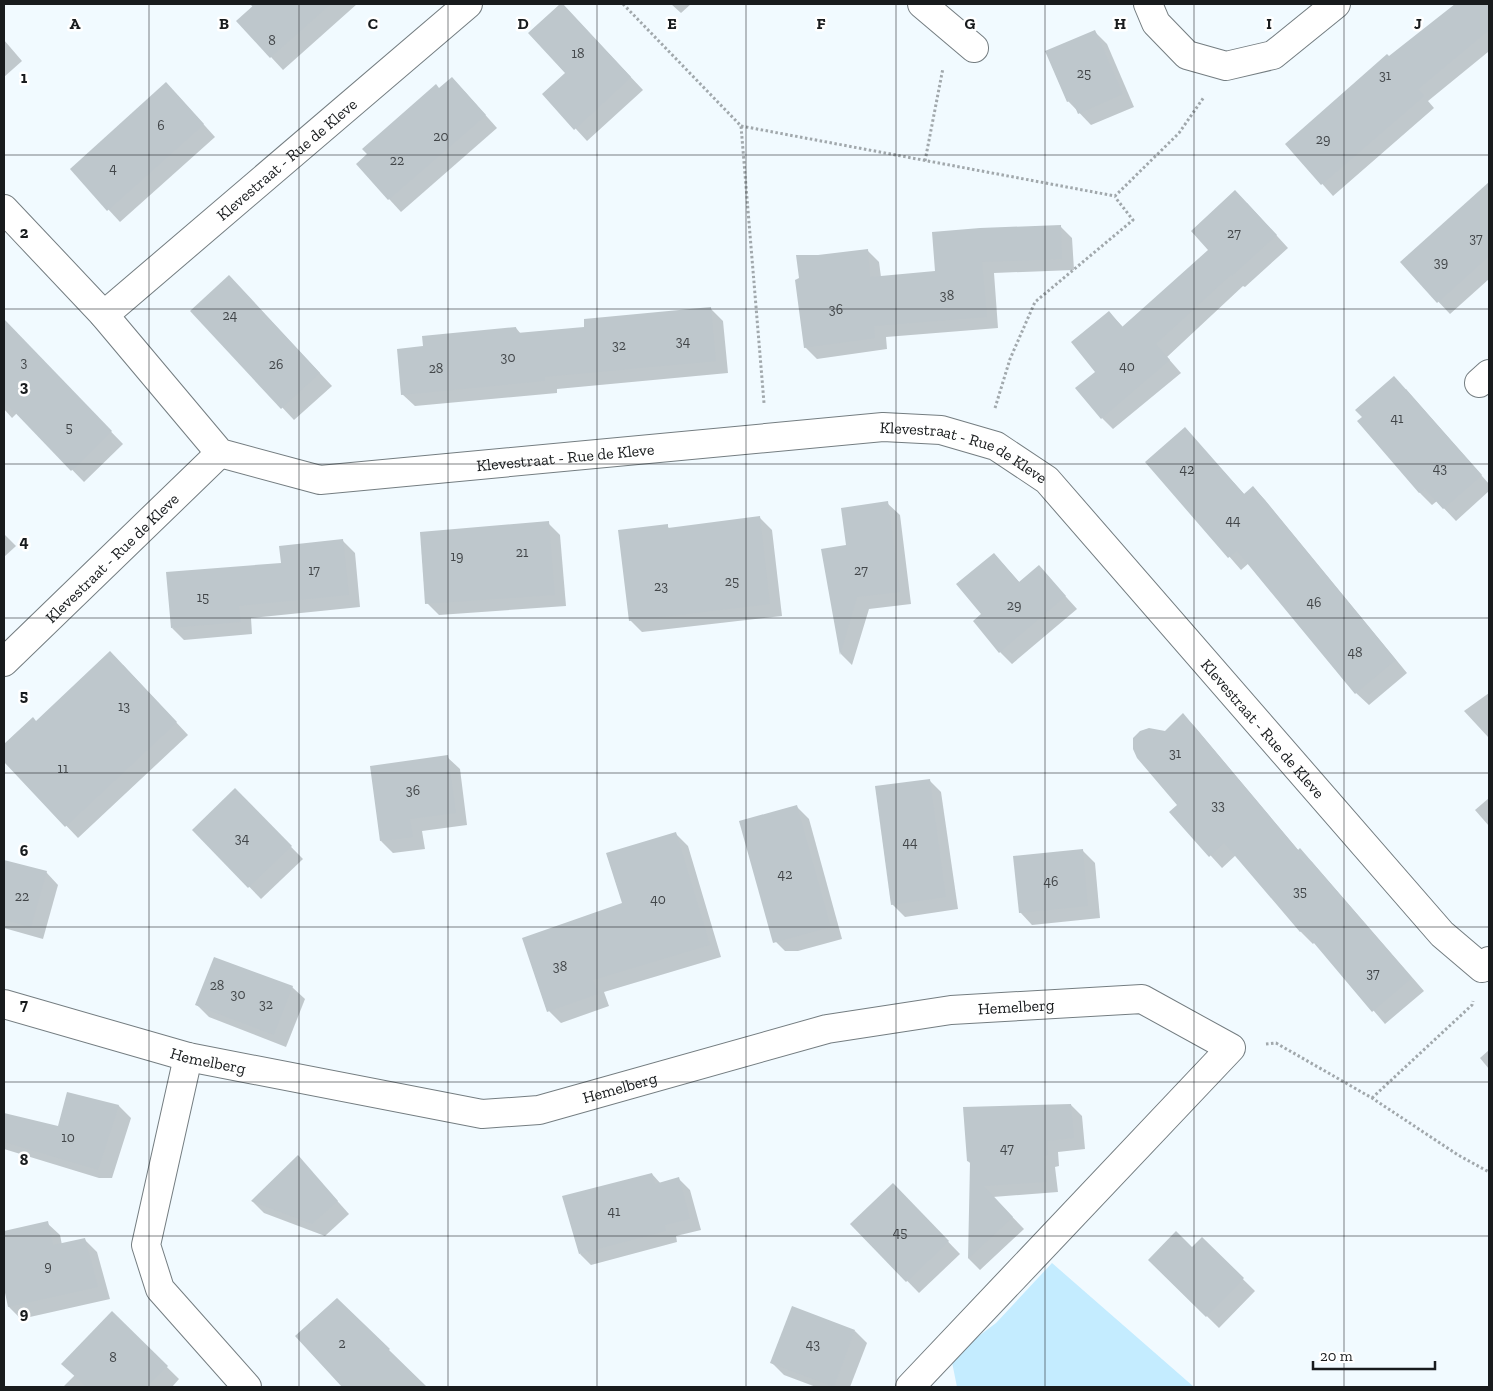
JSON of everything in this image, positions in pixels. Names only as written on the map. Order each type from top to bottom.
[{"type":"street","name":"Klevestraat - Rue de Kleve","points":[[104,315],[468,4]]},
{"type":"street","points":[[922,4],[974,48]]},
{"type":"street","points":[[1148,4],[1156,23],[1187,55],[1226,66],[1273,55],[1336,4]]},
{"type":"street","points":[[4,209],[104,315],[220,454]]},
{"type":"street","name":"Klevestraat - Rue de Kleve","points":[[4,662],[220,454],[320,480],[883,427],[941,430],[996,446],[1047,480],[1442,934],[1486,965]]},
{"type":"street","name":"Hemelberg","points":[[4,1004],[188,1057],[482,1114],[539,1110],[827,1029],[951,1010],[1142,999],[1231,1048]]},
{"type":"street","points":[[910,1387],[1231,1048]]},
{"type":"street","points":[[188,1057],[146,1244],[160,1289],[246,1387]]},
{"type":"path","points":[[623,4],[741,126],[1115,196],[1133,220],[1035,302],[1010,359],[984,442]]},
{"type":"path","points":[[925,161],[951,28]]},
{"type":"path","points":[[1115,196],[1179,132],[1226,66]]},
{"type":"path","points":[[741,126],[767,438]]},
{"type":"path","points":[[1372,1098],[1472,1005],[1486,965]]},
{"type":"path","points":[[1231,1048],[1276,1043],[1372,1098],[1458,1155],[1489,1172]]},
{"type":"shaded area","points":[[1052,1263],[1194,1387],[957,1387],[951,1357],[996,1323]]},
{"type":"building","points":[[255,4],[331,4],[270,58],[236,21]]},
{"type":"building","points":[[560,4],[563,4],[631,77],[574,130],[542,94],[565,73],[528,33]]},
{"type":"building","points":[[1455,4],[1489,4],[1489,30],[1418,89],[1424,96],[1321,185],[1285,144],[1387,54],[1389,56]]},
{"type":"building","points":[[1095,30],[1123,94],[1078,114],[1072,100],[1067,102],[1045,51]]},
{"type":"building","points":[[452,77],[486,115],[388,200],[356,164],[367,154],[362,149],[436,84],[439,88]]},
{"type":"building","points":[[166,82],[204,124],[107,211],[70,169]]},
{"type":"building","points":[[1489,182],[1489,256],[1437,303],[1400,262]]},
{"type":"building","points":[[1235,190],[1277,235],[1156,344],[1170,360],[1101,419],[1075,388],[1095,372],[1071,342],[1109,311],[1122,327],[1208,250],[1191,231]]},
{"type":"building","points":[[1061,225],[1062,259],[982,262],[987,317],[874,326],[875,338],[804,348],[795,280],[799,278],[796,255],[818,255],[868,249],[870,277],[935,271],[932,232]]},
{"type":"building","points":[[229,275],[320,373],[281,409],[190,311]]},
{"type":"building","points":[[711,307],[716,361],[545,377],[545,381],[401,395],[397,349],[423,346],[422,336],[516,327],[517,333],[584,327],[584,319]]},
{"type":"building","points":[[4,319],[112,431],[71,471],[4,401]]},
{"type":"building","points":[[1394,376],[1482,475],[1443,509],[1425,489],[1419,493],[1357,421],[1362,417],[1355,410]]},
{"type":"building","points":[[1185,427],[1244,494],[1253,486],[1396,660],[1355,694],[1237,551],[1228,558],[1145,462]]},
{"type":"building","points":[[888,501],[900,592],[857,597],[840,655],[821,549],[846,545],[841,508]]},
{"type":"building","points":[[760,516],[770,604],[629,621],[618,530],[668,524],[668,528]]},
{"type":"building","points":[[549,521],[555,595],[425,604],[420,532]]},
{"type":"building","points":[[343,539],[349,595],[239,606],[241,622],[171,628],[166,572],[281,563],[279,546]]},
{"type":"building","points":[[994,553],[1019,582],[1039,565],[1066,596],[999,653],[973,621],[981,614],[956,584]]},
{"type":"building","points":[[110,651],[177,722],[65,827],[4,762],[4,744],[33,717],[36,721]]},
{"type":"building","points":[[1183,713],[1298,850],[1300,848],[1412,978],[1372,1012],[1303,930],[1300,932],[1224,843],[1209,857],[1169,812],[1177,805],[1137,758],[1133,749],[1133,738],[1140,731],[1149,728],[1165,731]]},
{"type":"building","points":[[448,755],[456,813],[410,819],[413,837],[380,841],[370,766]]},
{"type":"building","points":[[930,779],[946,897],[891,905],[875,786]]},
{"type":"building","points":[[235,788],[292,846],[248,888],[192,830]]},
{"type":"building","points":[[797,805],[831,927],[773,943],[739,821]]},
{"type":"building","points":[[676,832],[710,945],[593,980],[598,994],[547,1012],[522,938],[622,903],[606,853]]},
{"type":"building","points":[[1083,849],[1088,906],[1019,913],[1013,856]]},
{"type":"building","points":[[4,860],[47,871],[31,927],[4,920]]},
{"type":"building","points":[[214,957],[293,986],[274,1035],[195,1005]]},
{"type":"building","points":[[67,1092],[119,1105],[98,1170],[4,1142],[4,1113],[58,1126]]},
{"type":"building","points":[[1071,1104],[1074,1138],[1047,1141],[1048,1155],[1044,1156],[1047,1182],[984,1186],[1013,1217],[968,1259],[970,1162],[967,1161],[963,1107]]},
{"type":"building","points":[[298,1155],[338,1201],[312,1224],[251,1201]]},
{"type":"building","points":[[652,1173],[655,1184],[679,1177],[690,1219],[665,1225],[666,1231],[579,1254],[562,1196]]},
{"type":"building","points":[[893,1183],[949,1241],[906,1282],[850,1224]]},
{"type":"building","points":[[48,1221],[53,1245],[85,1238],[98,1287],[8,1307],[4,1288],[4,1231]]},
{"type":"building","points":[[1176,1231],[1192,1247],[1202,1237],[1244,1278],[1206,1317],[1148,1260]]},
{"type":"building","points":[[337,1298],[427,1387],[342,1387],[295,1336]]},
{"type":"building","points":[[792,1306],[855,1330],[834,1387],[770,1363]]},
{"type":"building","points":[[112,1311],[168,1366],[147,1387],[87,1387],[61,1364]]}]
